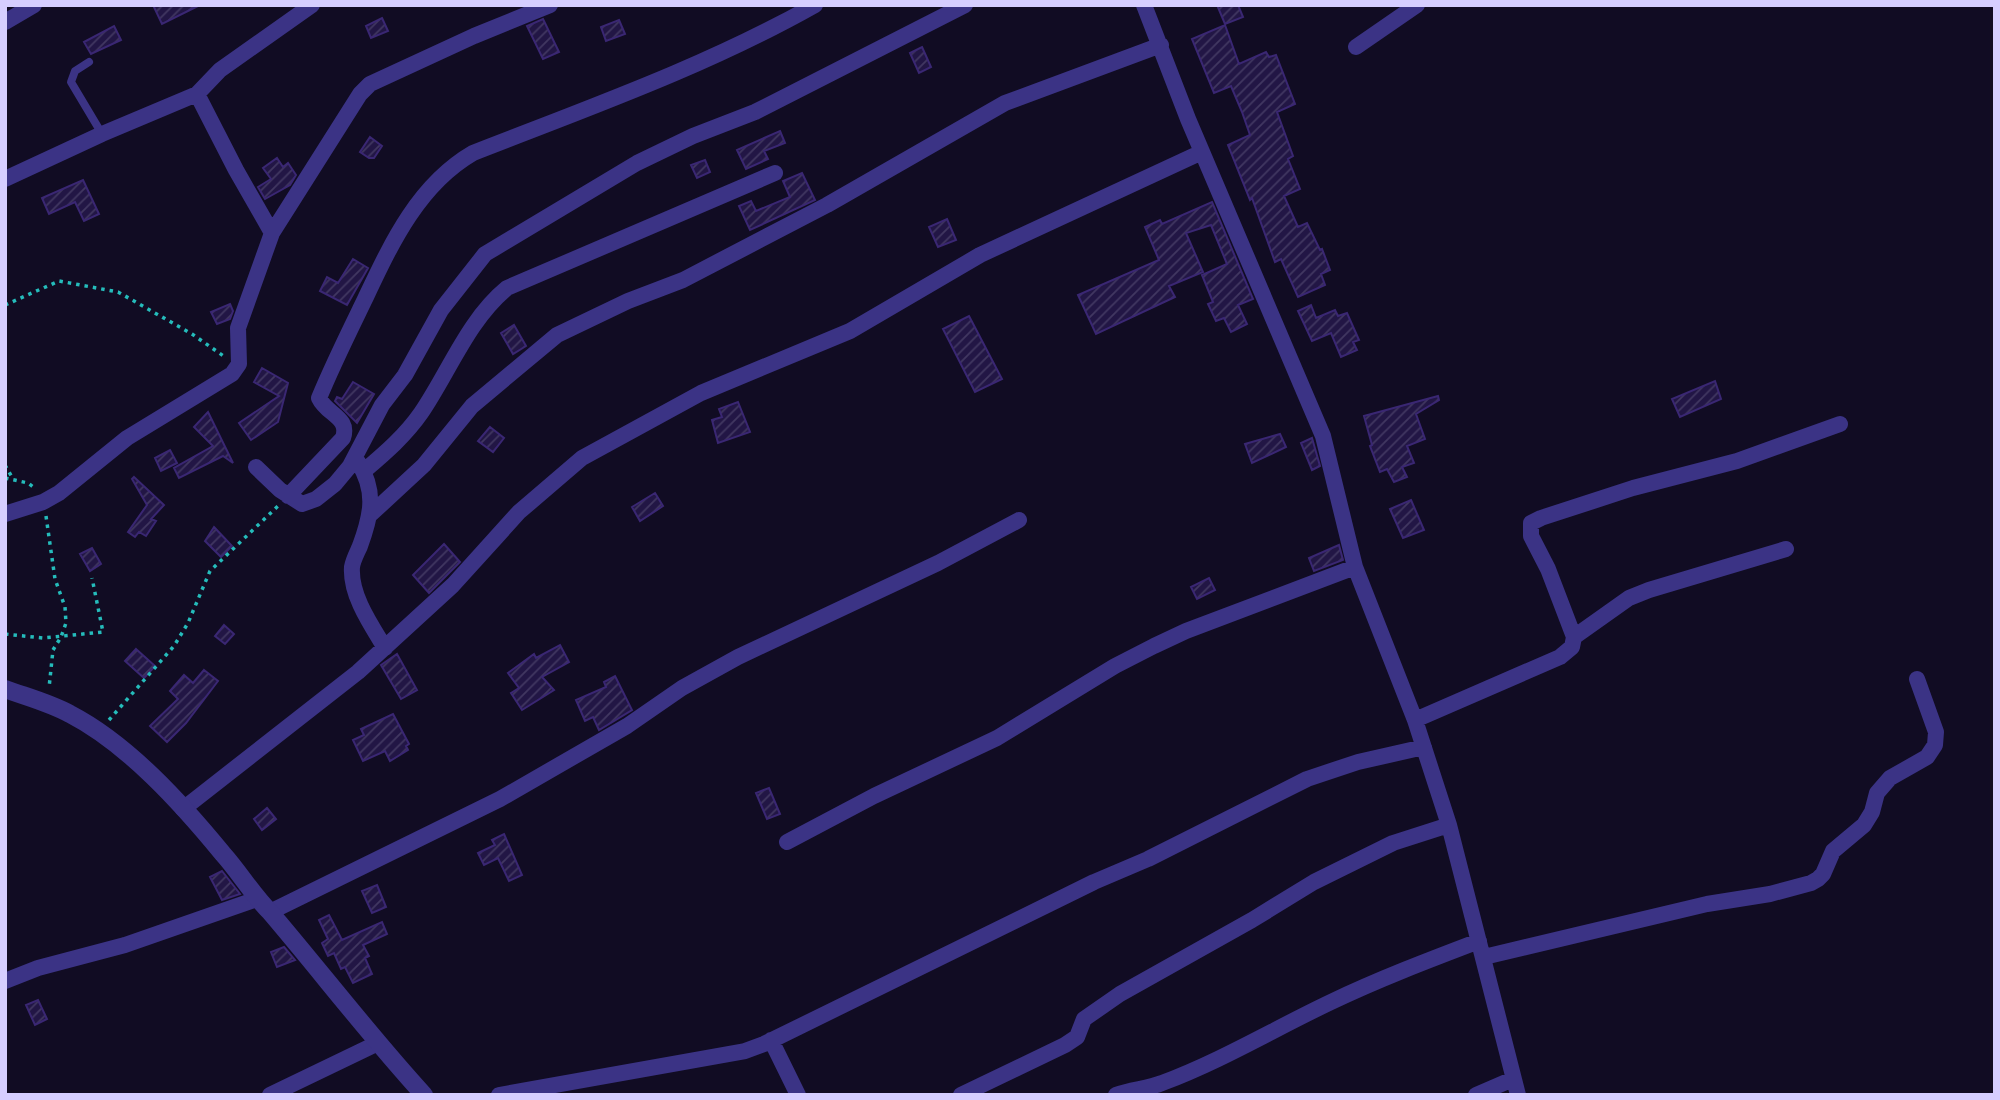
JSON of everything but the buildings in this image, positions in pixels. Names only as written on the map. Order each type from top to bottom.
[{"type":"street","points":[[5,22],[34,5]]},
{"type":"street","points":[[5,179],[197,94],[220,69],[312,5]]},
{"type":"street","points":[[5,514],[43,502],[59,493],[127,438],[232,373],[239,364],[238,328],[272,233],[360,94],[370,84],[474,36],[550,5]]},
{"type":"street","points":[[288,496],[343,438],[344,423],[322,405],[319,398],[398,233],[414,206],[443,175],[473,153],[575,115],[739,45],[815,5]]},
{"type":"street","points":[[385,648],[358,596],[353,576],[352,564],[371,514],[371,498],[359,464],[382,405],[405,375],[441,310],[485,254],[637,163],[693,136],[755,112],[965,5]]},
{"type":"street","points":[[1144,5],[1202,152],[1323,436],[1355,567],[1415,720],[1449,825],[1515,1087],[1476,1095]]},
{"type":"street","points":[[1356,47],[1417,5]]},
{"type":"street","points":[[371,514],[424,465],[472,406],[556,335],[683,279],[827,205],[1005,103],[1161,45]]},
{"type":"street","points":[[197,94],[272,233]]},
{"type":"street","points":[[183,809],[358,672],[453,585],[519,512],[582,458],[701,393],[850,331],[980,255],[1202,152]]},
{"type":"street","points":[[256,467],[288,496],[302,504],[316,499],[359,464],[395,446],[420,415],[484,311],[507,288],[775,173]]},
{"type":"street","points":[[1415,720],[1560,657],[1572,647],[1574,636],[1548,569],[1531,536],[1531,523],[1623,491],[1737,461],[1840,424]]},
{"type":"street","points":[[5,981],[38,968],[264,906],[500,799],[627,726],[682,688],[738,657],[938,563],[1019,520]]},
{"type":"street","points":[[1574,636],[1613,608],[1639,594],[1786,549]]},
{"type":"street","points":[[787,842],[874,796],[997,738],[1154,646],[1186,631],[1355,567]]},
{"type":"street","points":[[1484,957],[1707,904],[1761,896],[1818,879],[1833,851],[1864,825],[1872,812],[1877,793],[1889,778],[1927,757],[1936,745],[1934,723],[1917,679]]},
{"type":"street","points":[[5,689],[71,714],[138,763],[226,856],[264,906],[424,1095]]},
{"type":"street","points":[[499,1095],[745,1051],[1148,859],[1307,779],[1358,762],[1424,747]]},
{"type":"street","points":[[961,1095],[1065,1045],[1080,1033],[1084,1019],[1120,994],[1314,882],[1393,843],[1449,825]]},
{"type":"street","points":[[1116,1095],[1165,1082],[1253,1043],[1378,981],[1479,941]]},
{"type":"street","points":[[771,1040],[799,1095]]},
{"type":"street","points":[[270,1095],[378,1043]]},
{"type":"lane","points":[[89,62],[75,71],[71,82],[102,134]]},
{"type":"path","points":[[204,5],[210,5]]},
{"type":"path","points":[[5,305],[60,281],[118,292],[239,364]]},
{"type":"path","points":[[5,465],[14,480]]},
{"type":"path","points":[[5,478],[34,486],[43,502],[55,579],[65,607],[65,623],[53,650],[48,704]]},
{"type":"path","points":[[99,732],[174,646],[188,623],[204,582],[215,564],[288,496]]},
{"type":"path","points":[[5,634],[43,638],[103,632],[92,578]]}]
